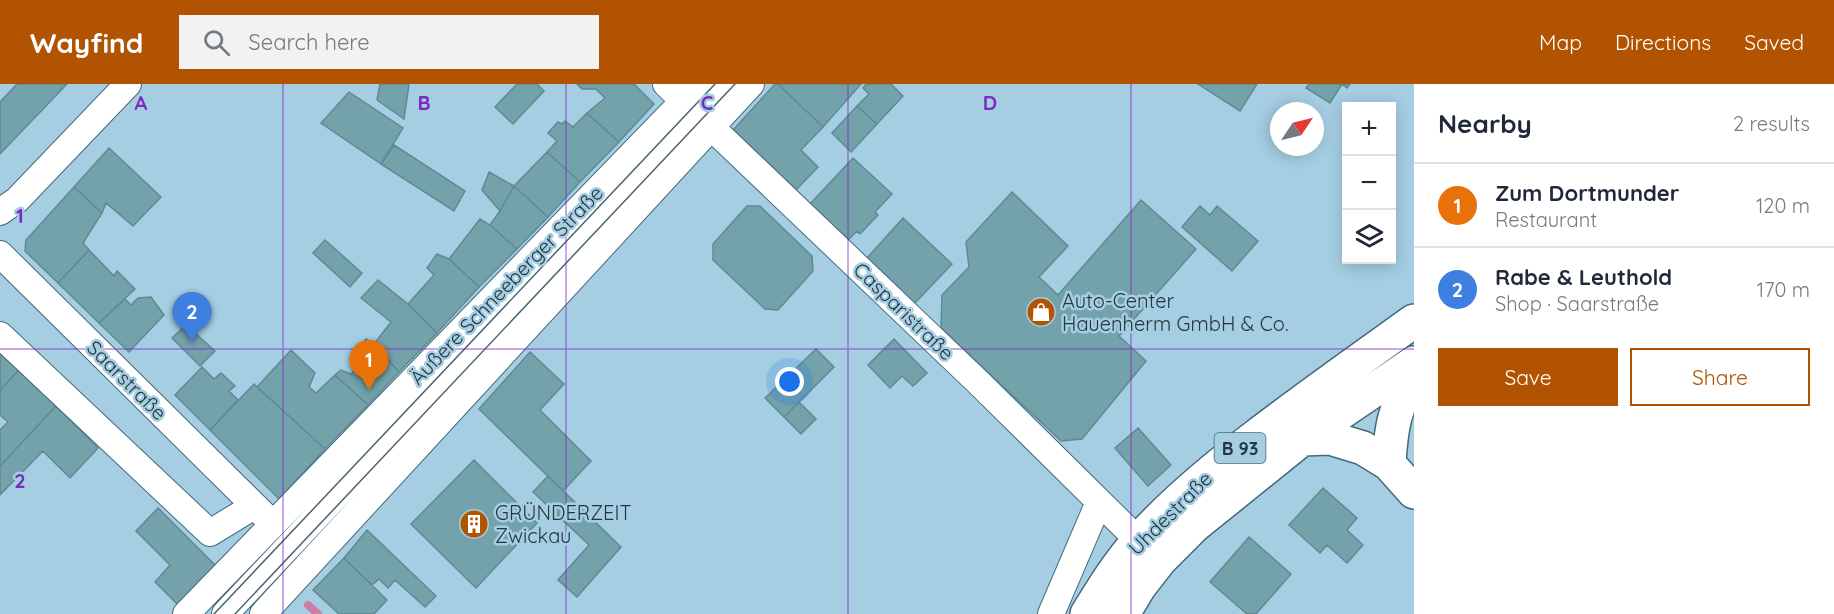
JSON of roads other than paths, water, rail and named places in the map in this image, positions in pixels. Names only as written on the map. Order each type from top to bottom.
[{"type":"main road","name":"Uhdestraße","points":[[1087,614],[1110,577],[1138,540],[1174,504],[1215,468],[1295,406],[1414,321]]},
{"type":"main road","name":"Uhdestraße","points":[[1122,614],[1160,560],[1194,526],[1302,439],[1414,363]]},
{"type":"main road","points":[[1389,464],[1391,431],[1397,411],[1414,376]]},
{"type":"main road","points":[[1302,439],[1330,438],[1363,448],[1389,464],[1414,492]]},
{"type":"street","points":[[0,212],[17,200],[128,84]]},
{"type":"street","name":"Äußere Schneeberger Straße","points":[[186,614],[691,102],[724,84]]},
{"type":"street","name":"Äußere Schneeberger Straße","points":[[225,614],[691,102],[751,84]]},
{"type":"street","name":"Äußere Schneeberger Straße","points":[[263,614],[691,102]]},
{"type":"street","name":"Casparistraße","points":[[691,102],[1138,540]]},
{"type":"street","name":"Saarstraße","points":[[0,254],[273,524]]},
{"type":"street","points":[[0,335],[210,533],[254,506]]},
{"type":"street","points":[[1051,614],[1100,502]]},
{"type":"waterway","points":[[308,605],[318,614]]},
{"type":"tram line","points":[[214,614],[715,84]]},
{"type":"tram line","points":[[235,614],[735,84]]},
{"type":"place","name":"Auto-Center Hauenherm GmbH & Co.","points":[[1041,312]]},
{"type":"place","name":"Rabe & Leuthold","points":[[192,342]]},
{"type":"place","name":"Zum Dortmunder","points":[[369,390]]},
{"type":"place","name":"GRÜNDERZEIT Zwickau","points":[[474,524]]}]
